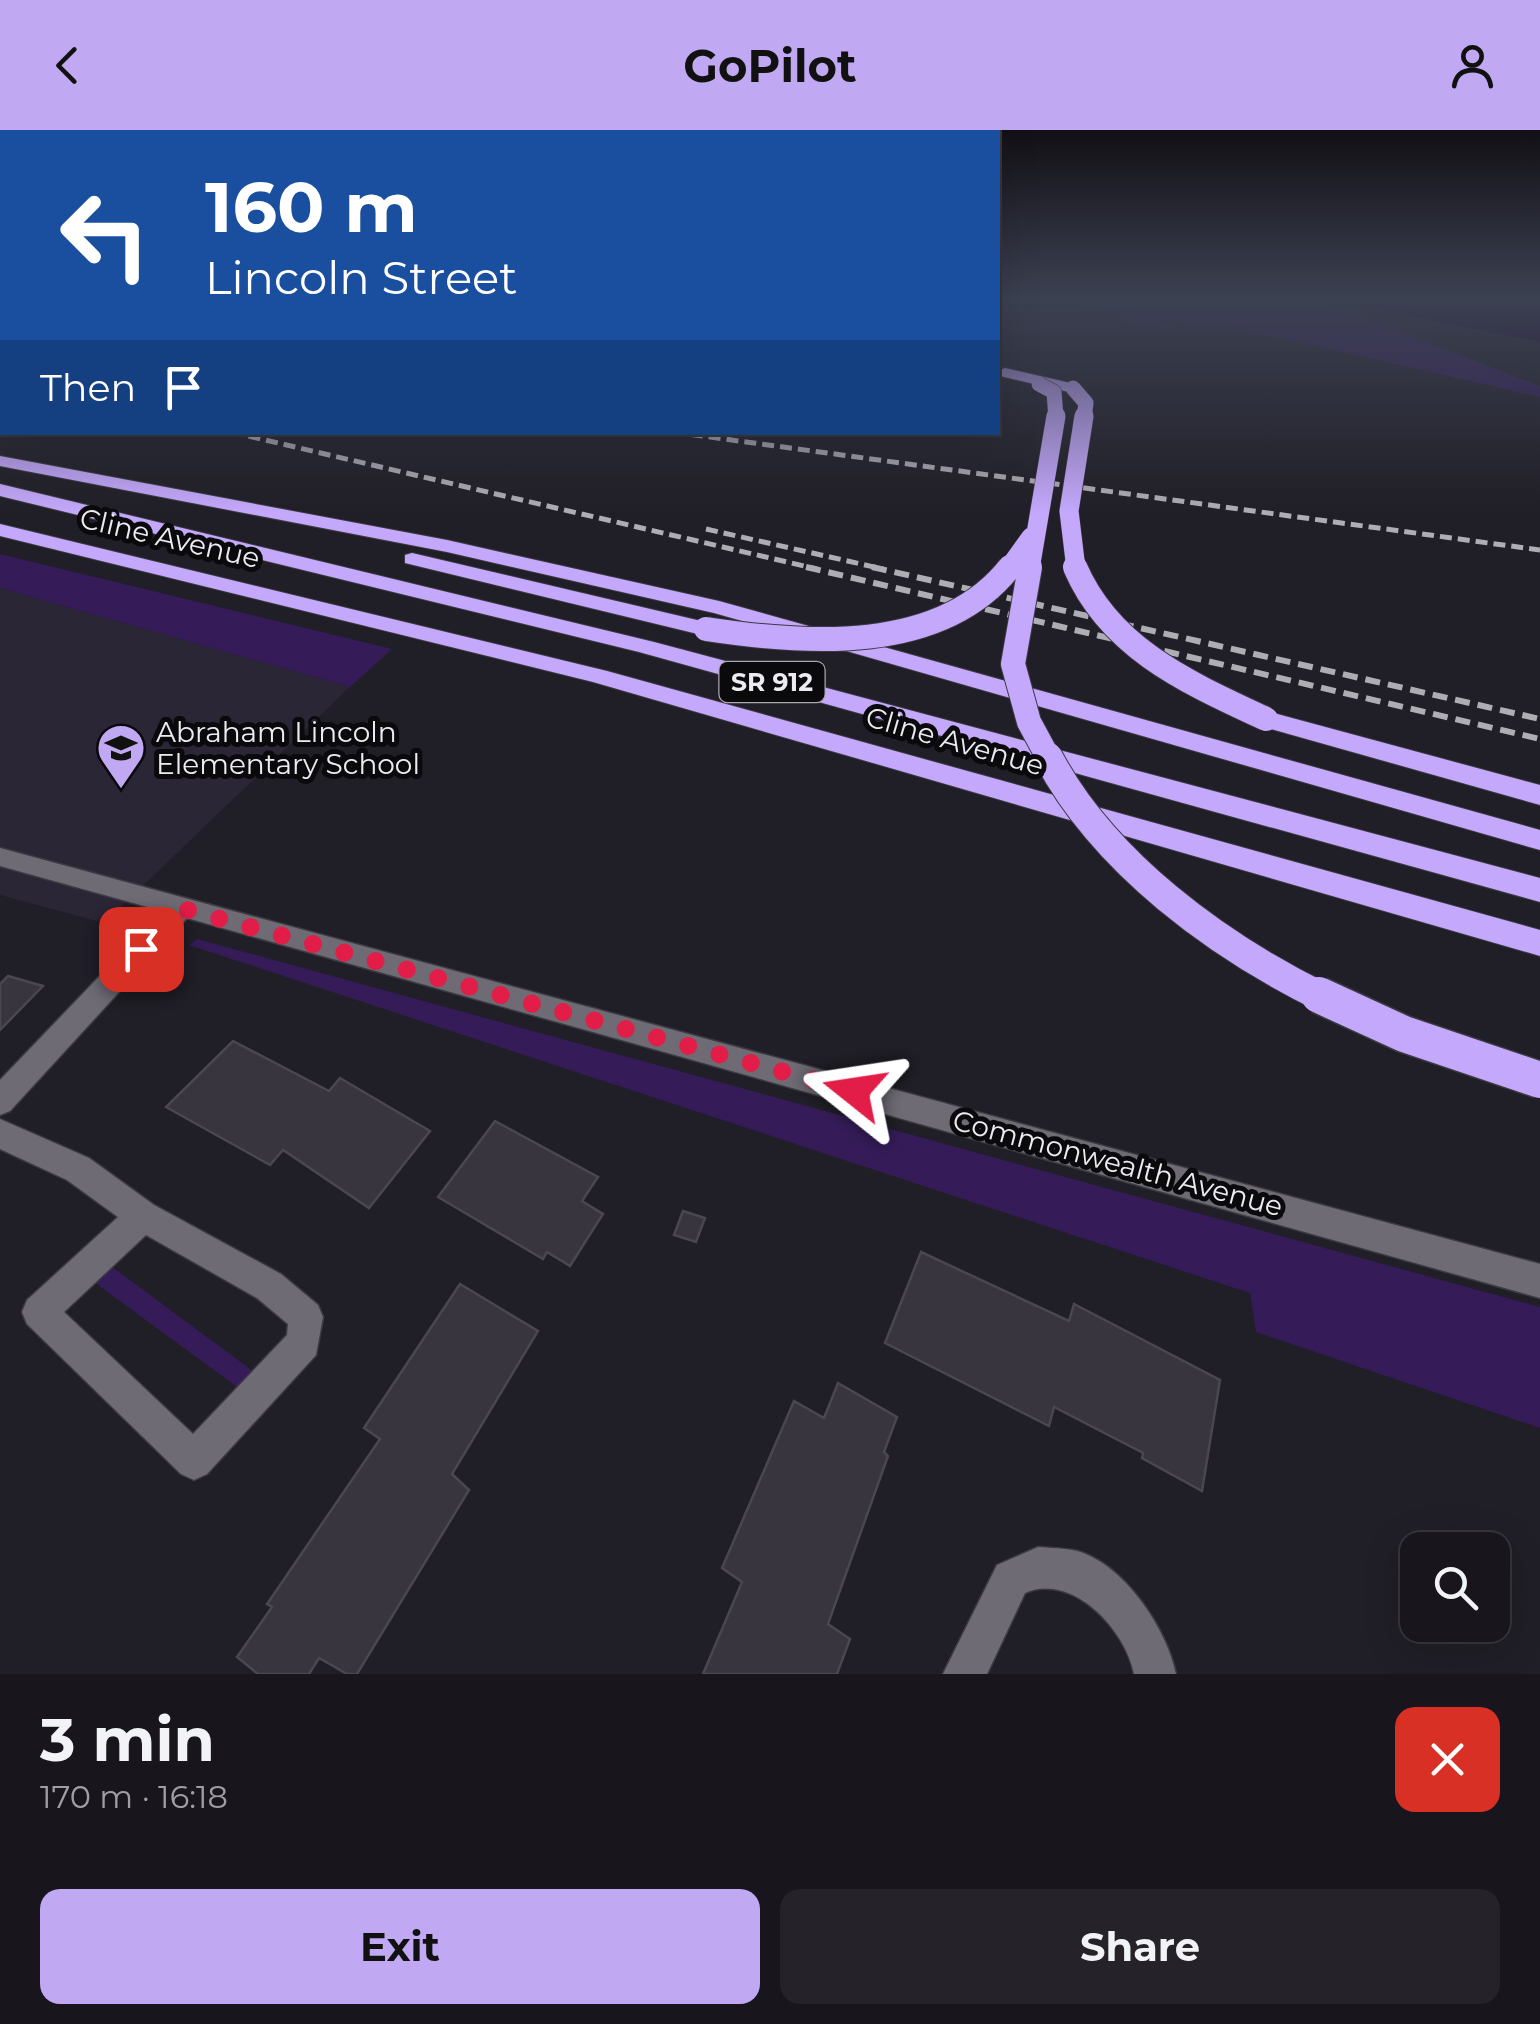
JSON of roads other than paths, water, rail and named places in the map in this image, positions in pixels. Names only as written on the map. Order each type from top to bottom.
[{"type":"highway","points":[[1001,373],[1054,392],[1058,406],[1039,526],[1016,630],[1014,664],[1018,697],[1050,764],[1105,834],[1172,898],[1293,981],[1357,1015],[1432,1046],[1540,1080]]},
{"type":"highway","points":[[1001,373],[1073,388],[1086,403],[1068,522],[1070,563],[1094,609],[1142,654],[1266,719],[1540,795]]},
{"type":"highway","points":[[0,461],[447,546],[719,608],[1540,840]]},
{"type":"highway","points":[[0,480],[353,545],[706,629],[782,641],[871,634],[913,625],[992,586],[1039,526]]},
{"type":"highway","name":"Cline Avenue","points":[[0,490],[582,631],[1540,890]]},
{"type":"highway","name":"Cline Avenue","points":[[0,530],[618,682],[1540,943]]},
{"type":"street","name":"Commonwealth Avenue","points":[[0,857],[1540,1280]]},
{"type":"street","points":[[0,1101],[180,908]]},
{"type":"street","points":[[0,1134],[78,1169],[143,1216],[269,1286],[306,1317],[304,1343],[194,1461],[40,1312],[143,1216]]},
{"type":"street","points":[[964,1674],[1011,1580],[1038,1568],[1076,1570],[1122,1608],[1150,1653],[1155,1674]]},
{"type":"railway","points":[[244,435],[817,569]]},
{"type":"railway","points":[[695,435],[1540,550]]},
{"type":"railway","points":[[706,529],[883,569]]},
{"type":"railway","points":[[806,567],[1540,739]]},
{"type":"railway","points":[[872,567],[1540,719]]},
{"type":"place","name":"Abraham Lincoln Elementary School","points":[[121,790]]}]
